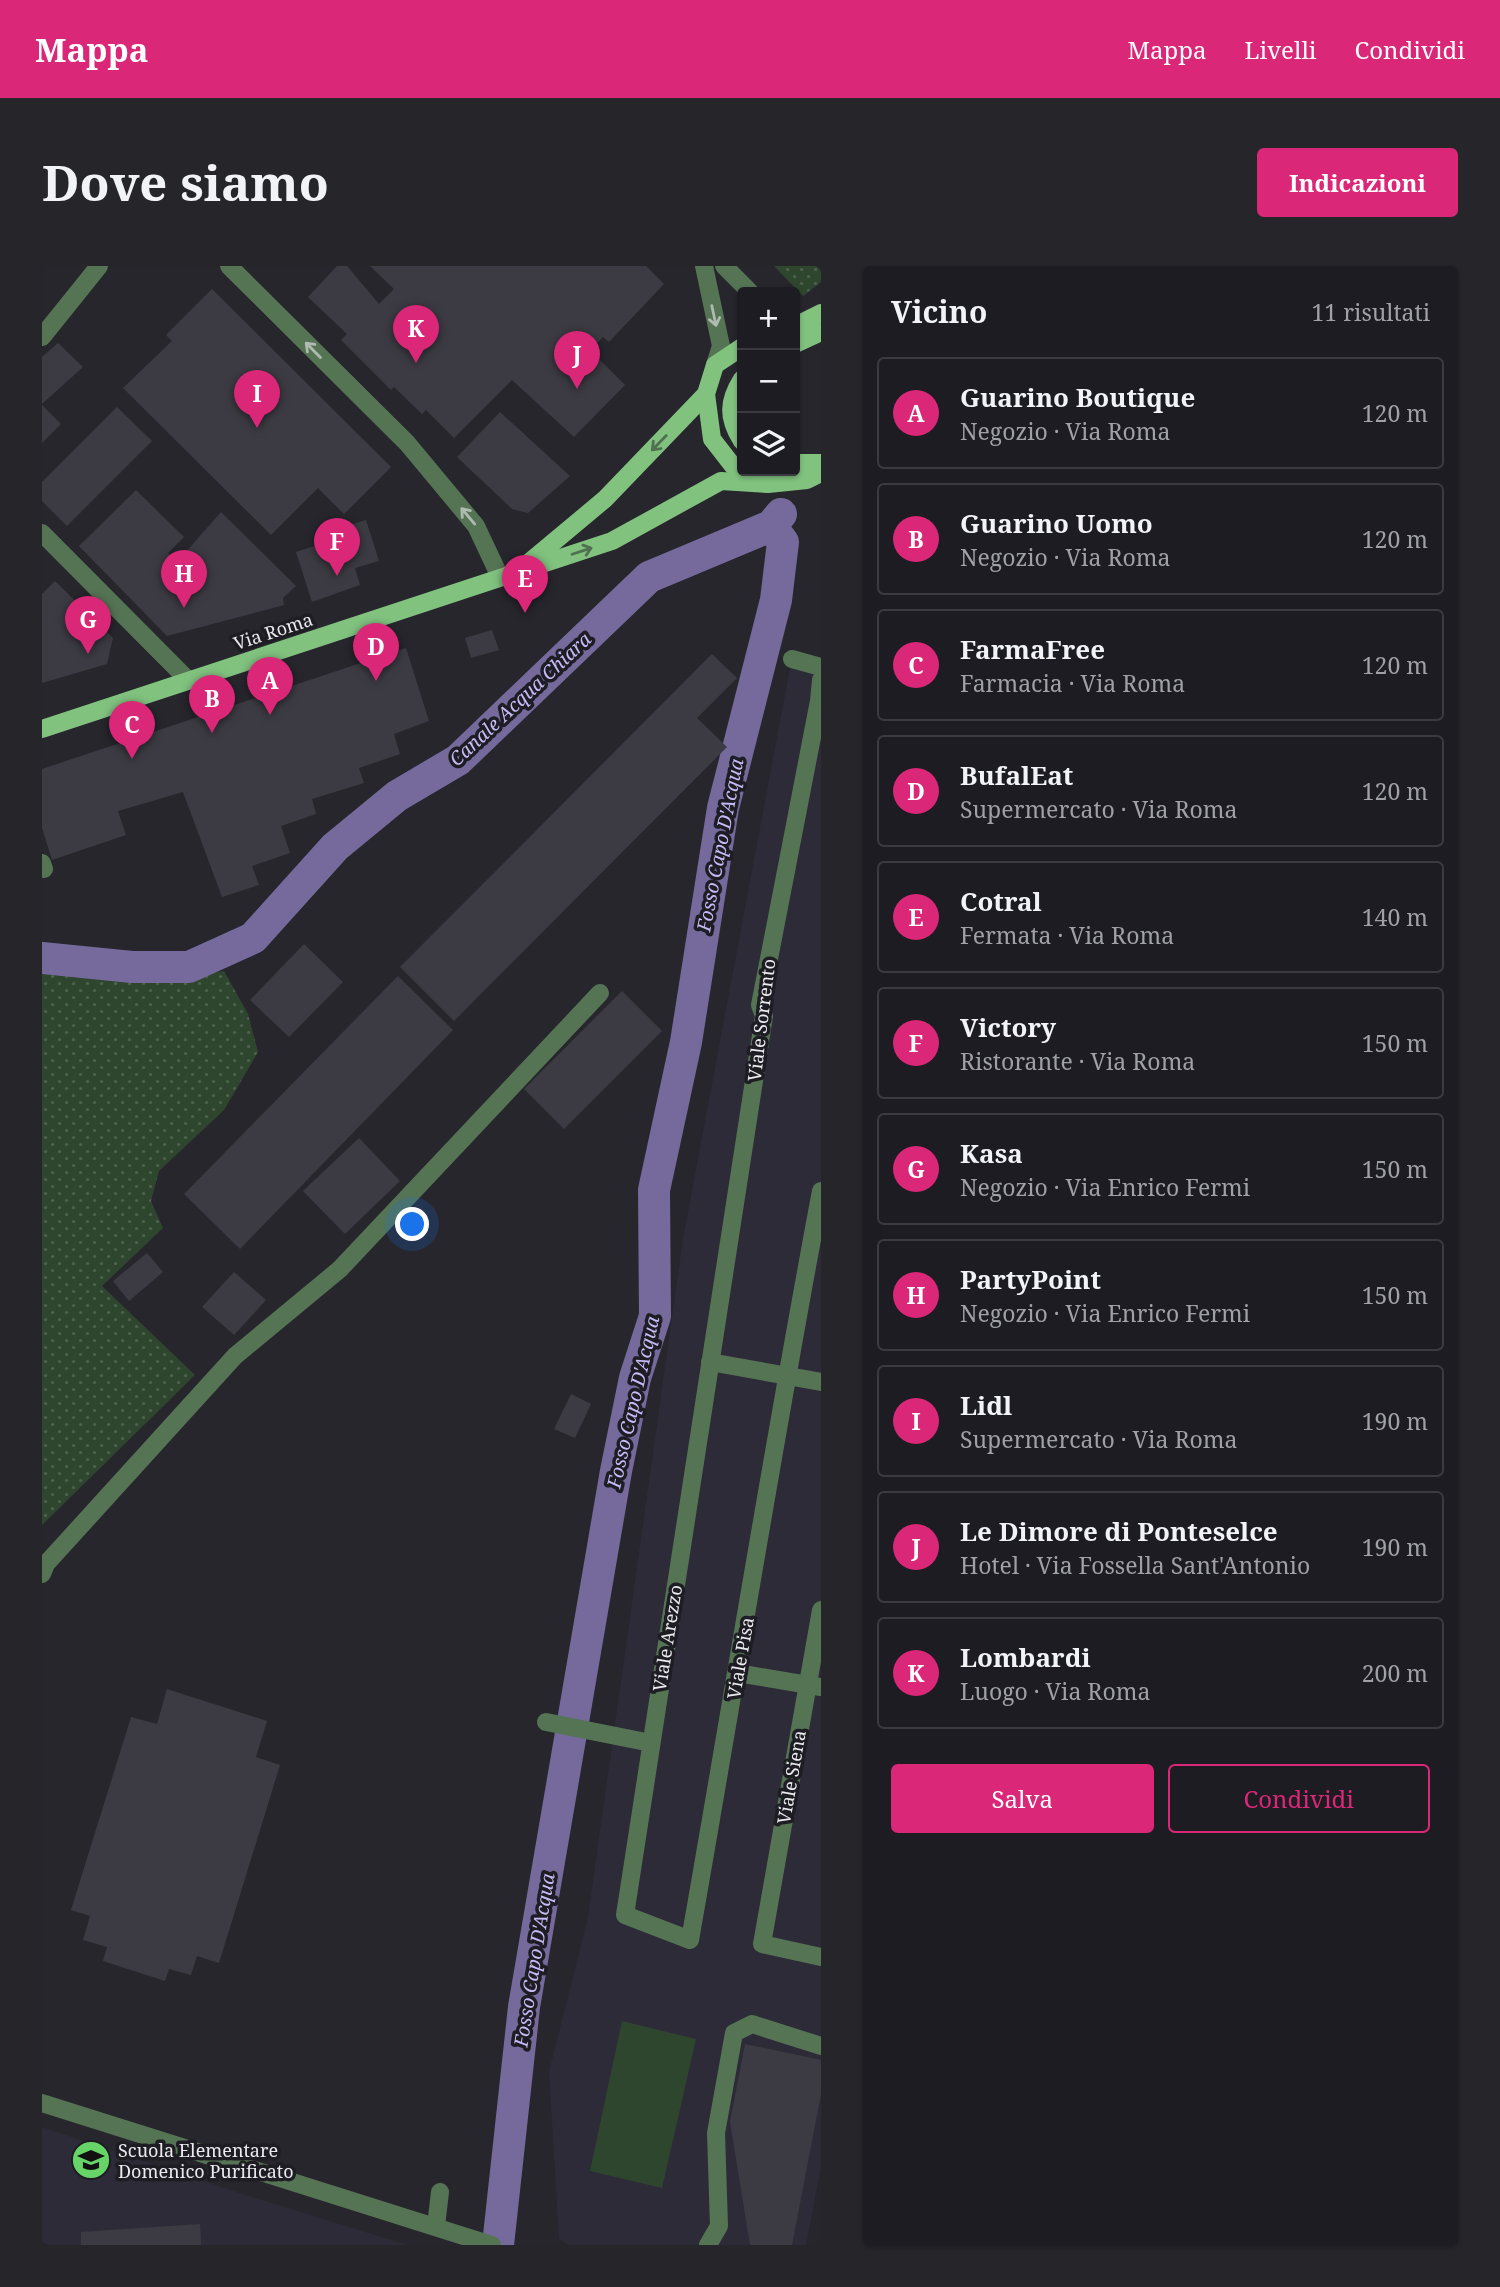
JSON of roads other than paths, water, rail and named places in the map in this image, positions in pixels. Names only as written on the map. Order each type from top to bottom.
[{"type":"main road","points":[[800,324],[821,313]]},
{"type":"main road","points":[[800,342],[821,332]]},
{"type":"main road","points":[[738,350],[715,365],[706,394],[712,439],[733,466],[768,484]]},
{"type":"main road","points":[[737,388],[731,398],[733,428],[737,434]]},
{"type":"main road","points":[[508,574],[605,499],[706,394]]},
{"type":"main road","points":[[800,463],[821,463]]},
{"type":"main road","name":"Via Roma","points":[[42,729],[612,541],[721,481],[768,484],[807,480],[821,473]]},
{"type":"street","points":[[44,335],[99,266]]},
{"type":"street","points":[[229,266],[407,443],[476,526],[508,574]]},
{"type":"street","points":[[704,266],[721,346],[715,365]]},
{"type":"street","points":[[724,266],[745,287]]},
{"type":"street","points":[[42,533],[189,681]]},
{"type":"street","points":[[792,659],[821,667]]},
{"type":"street","name":"Viale Sorrento","points":[[710,1362],[764,1016],[760,1005],[820,701],[821,680]]},
{"type":"street","points":[[42,1574],[47,1564],[235,1356],[340,1269],[600,993]]},
{"type":"street","name":"Viale Pisa","points":[[625,1915],[690,1940],[786,1376],[821,1191]]},
{"type":"street","points":[[710,1362],[821,1382]]},
{"type":"street","name":"Viale Arezzo","points":[[625,1915],[710,1362]]},
{"type":"street","name":"Viale Siena","points":[[821,1610],[814,1685],[762,1944],[821,1957]]},
{"type":"street","points":[[737,1674],[814,1685]]},
{"type":"street","points":[[546,1722],[651,1743]]},
{"type":"street","points":[[708,2245],[719,2226],[716,2133],[734,2033],[752,2024],[821,2046]]},
{"type":"street","points":[[42,2103],[483,2242]]},
{"type":"street","points":[[436,2226],[440,2192]]},
{"type":"waterway","name":"Canale Acqua Chiara","points":[[42,958],[132,967],[189,967],[253,938],[335,847],[397,796],[458,760],[649,577],[771,526],[781,514]]},
{"type":"waterway","name":"Fosso Capo D'Acqua","points":[[498,2245],[524,2007],[616,1471],[635,1378],[655,1316],[654,1190],[686,1042],[723,808],[776,600],[783,542],[771,526]]},
{"type":"place","name":"Lombardi","points":[[416,363]]},
{"type":"place","name":"Le Dimore di Ponteselce","points":[[577,389]]},
{"type":"place","name":"Lidl","points":[[257,428]]},
{"type":"place","name":"Victory","points":[[337,576]]},
{"type":"place","name":"PartyPoint","points":[[184,608]]},
{"type":"place","name":"Cotral","points":[[525,613]]},
{"type":"place","name":"Kasa","points":[[88,654]]},
{"type":"place","name":"BufalEat","points":[[376,681]]},
{"type":"place","name":"Guarino Boutique","points":[[270,715]]},
{"type":"place","name":"Guarino Uomo","points":[[212,733]]},
{"type":"place","name":"FarmaFree","points":[[132,759]]},
{"type":"place","name":"Scuola Elementare Domenico Purificato","points":[[91,2160]]}]
